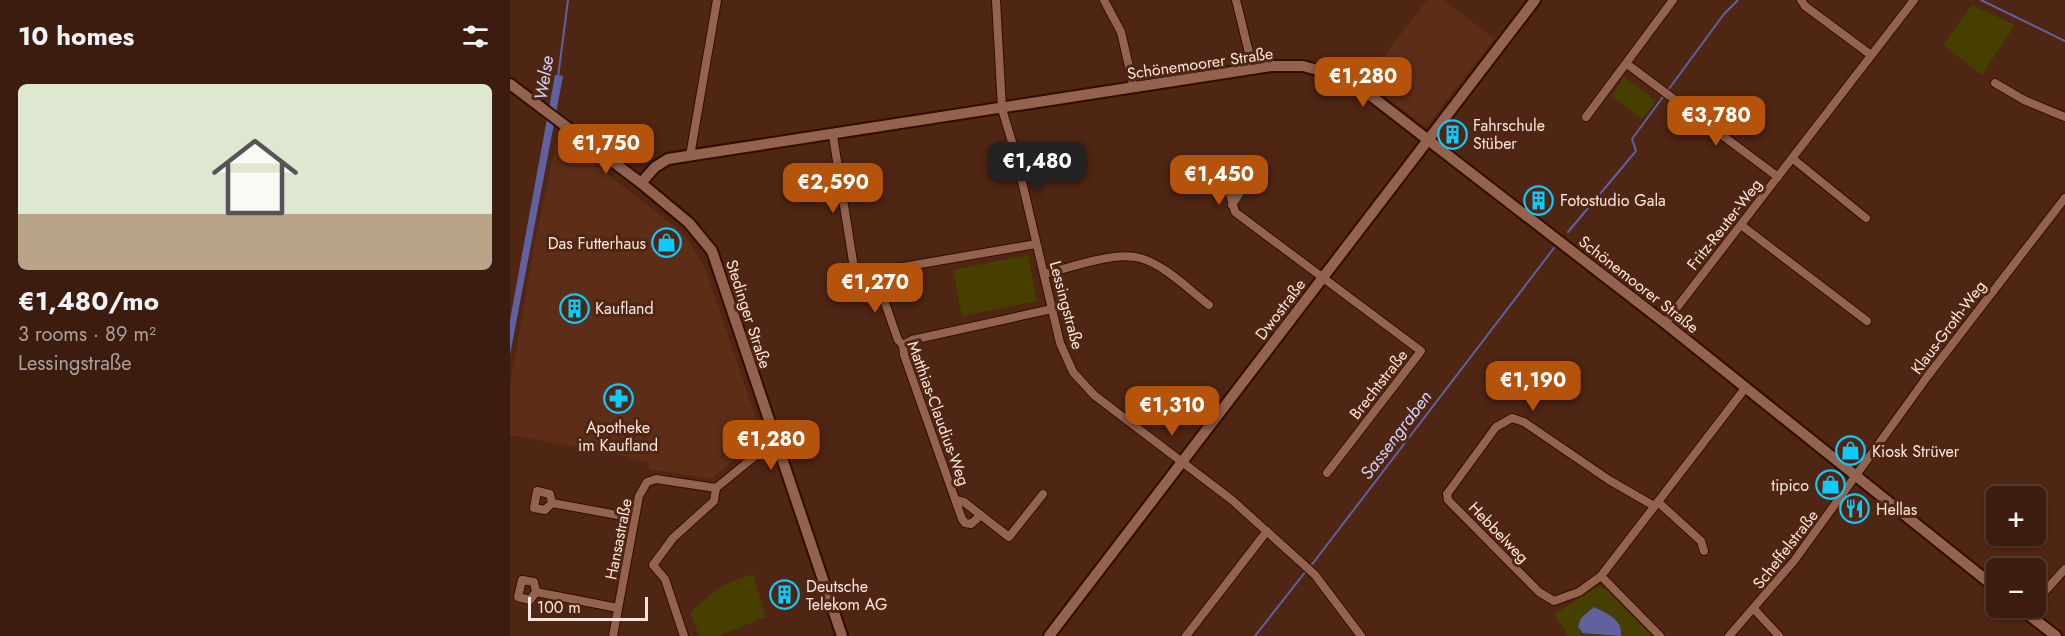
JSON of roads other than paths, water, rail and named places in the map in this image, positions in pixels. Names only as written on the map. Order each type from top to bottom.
[{"type":"street","points":[[690,156],[689,149],[717,0]]},
{"type":"street","name":"Lessingstraße","points":[[996,0],[1002,109],[1015,152],[1060,343],[1073,372],[1094,395],[1184,462],[1267,531],[1315,575],[1361,636]]},
{"type":"street","points":[[1104,0],[1121,32],[1134,88]]},
{"type":"street","points":[[1236,0],[1253,69]]},
{"type":"street","name":"Dwostraße","points":[[1049,636],[1535,0]]},
{"type":"street","points":[[1586,117],[1673,0]]},
{"type":"street","points":[[1801,0],[1804,6],[1871,55]]},
{"type":"street","name":"Fritz-Reuter-Weg","points":[[1665,322],[1914,0]]},
{"type":"street","points":[[1627,64],[1778,177]]},
{"type":"street","name":"Schönemoorer Straße","points":[[641,183],[661,162],[690,156],[832,136],[1253,69],[1303,66],[1332,74],[1360,88],[1665,322],[1986,580]]},
{"type":"street","points":[[1995,83],[2024,100],[2065,117]]},
{"type":"street","name":"Stedinger Straße","points":[[510,84],[641,183],[689,223],[712,251],[842,636]]},
{"type":"street","name":"Matthias-Claudius-Weg","points":[[832,136],[854,268],[884,300],[898,340],[903,345],[904,356],[965,523],[971,524],[981,515]]},
{"type":"street","points":[[1792,158],[1866,218]]},
{"type":"street","name":"Klaus-Groth-Weg","points":[[1855,474],[2065,198]]},
{"type":"street","points":[[1232,206],[1235,212],[1323,278]]},
{"type":"street","points":[[1741,225],[1867,321]]},
{"type":"street","points":[[862,274],[1036,244]]},
{"type":"street","points":[[1044,274],[1122,256],[1141,258],[1161,268],[1209,305]]},
{"type":"street","name":"Brechtstraße","points":[[1323,278],[1420,351],[1326,473]]},
{"type":"street","points":[[903,345],[912,340],[1052,309]]},
{"type":"street","points":[[1660,636],[1601,576],[1746,387]]},
{"type":"street","name":"Hebbelweg","points":[[1601,576],[1579,592],[1554,601],[1533,586],[1448,500],[1447,494],[1496,427],[1512,418],[1524,422],[1609,480],[1656,504]]},
{"type":"street","points":[[684,636],[665,579],[653,565],[673,538],[714,501],[716,488],[723,485],[765,448],[777,443]]},
{"type":"street","name":"Scheffelstraße","points":[[1729,636],[1755,610],[1841,499],[1855,474]]},
{"type":"street","name":"Hansastraße","points":[[613,636],[634,518],[639,496],[647,482],[656,479],[716,488]]},
{"type":"street","name":"Matthias-Claudius-Weg","points":[[956,500],[964,502],[1009,537],[1043,494]]},
{"type":"street","points":[[552,503],[634,518]]},
{"type":"street","points":[[1656,504],[1701,541],[1704,551]]},
{"type":"street","points":[[1186,636],[1267,531]]},
{"type":"street","points":[[2046,590],[2065,568]]},
{"type":"street","points":[[536,592],[618,608]]},
{"type":"street","points":[[1755,610],[1779,636]]},
{"type":"street","points":[[2035,618],[2056,636]]},
{"type":"waterway","name":"Welse","points":[[558,77],[568,0]]},
{"type":"waterway","name":"Sassengraben","points":[[1568,232],[1636,151],[1632,139],[1724,14],[1738,0]]},
{"type":"waterway","name":"Sassengraben","points":[[1981,0],[2065,41]]},
{"type":"waterway","name":"Sassengraben","points":[[1310,567],[1554,248]]},
{"type":"waterway","name":"Sassengraben","points":[[1255,636],[1306,571]]},
{"type":"place","name":"Fahrschule Stüber","points":[[1452,134]]},
{"type":"place","name":"Fotostudio Gala","points":[[1539,200]]},
{"type":"place","name":"Das Futterhaus","points":[[667,243]]},
{"type":"place","name":"Kaufland","points":[[574,308]]},
{"type":"place","name":"Apotheke im Kaufland","points":[[618,399]]},
{"type":"place","name":"Kiosk Strüver","points":[[1851,451]]},
{"type":"place","name":"tipico","points":[[1830,485]]},
{"type":"place","name":"Hellas","points":[[1855,509]]},
{"type":"place","name":"Deutsche Telekom AG","points":[[785,595]]}]
